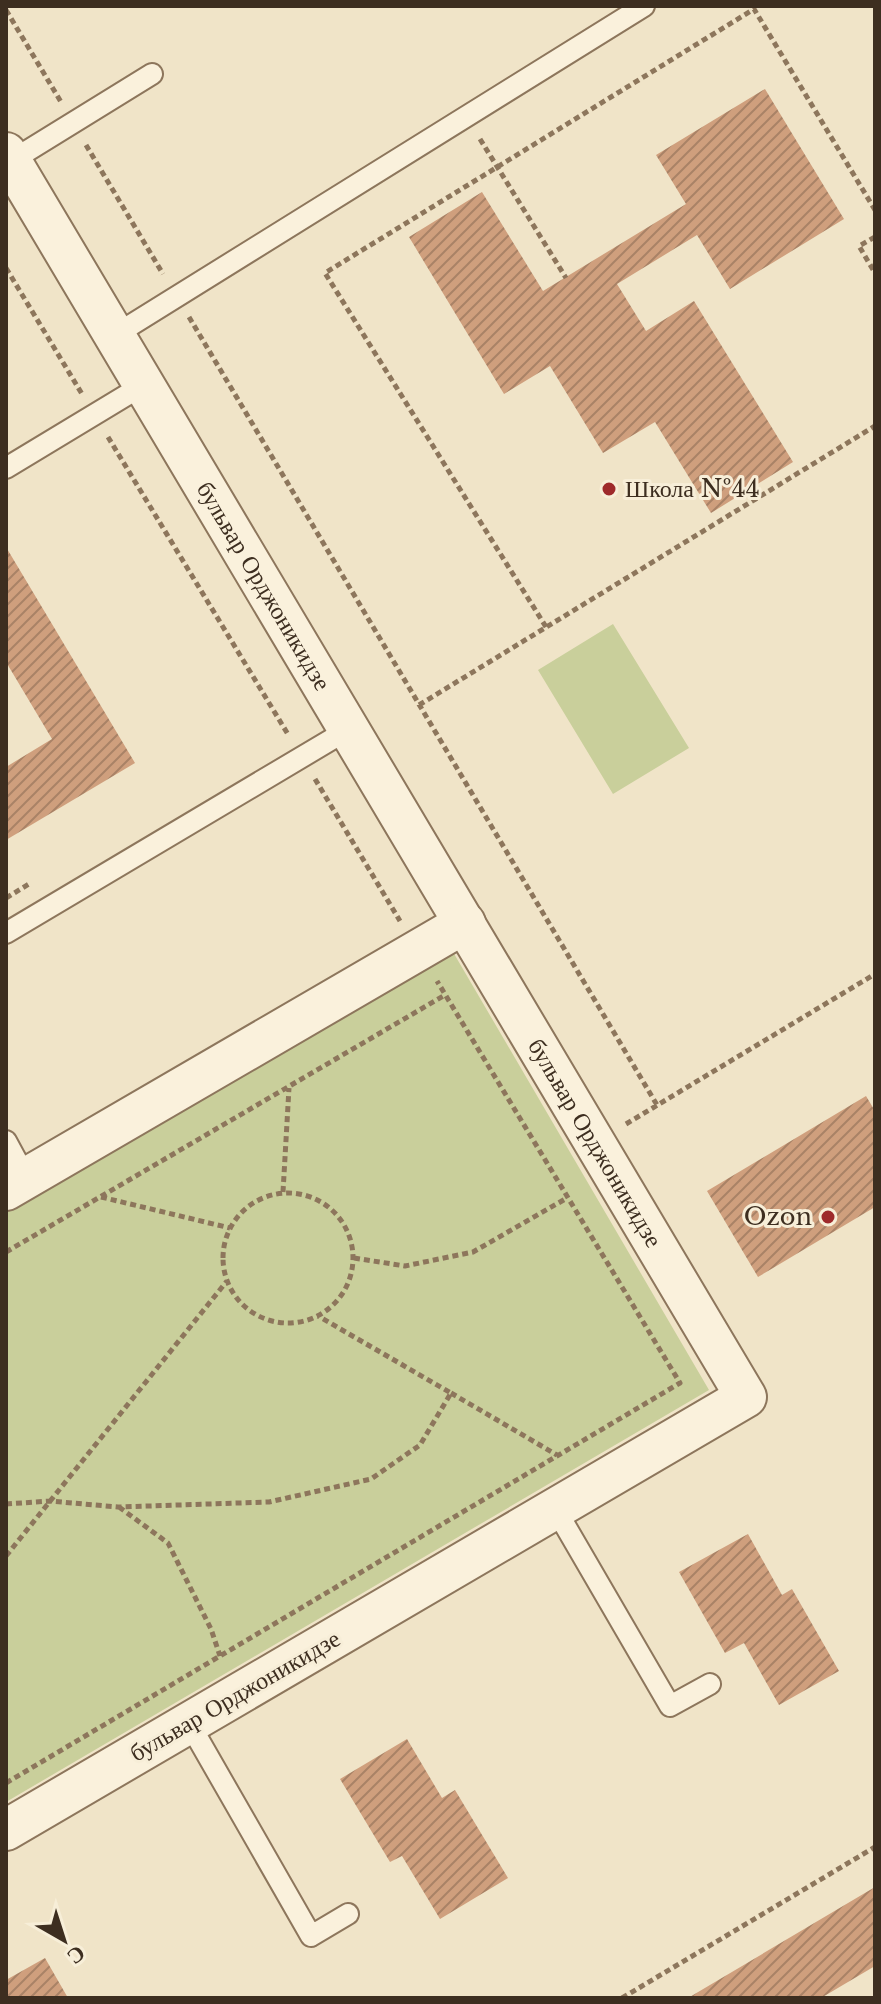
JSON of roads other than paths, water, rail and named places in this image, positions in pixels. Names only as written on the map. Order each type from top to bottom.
[{"type":"street","name":"бульвар Орджоникидзе","points":[[6,1830],[746,1397],[8,157]]},
{"type":"street","points":[[16,1184],[465,923]]},
{"type":"lane","points":[[115,335],[644,6]]},
{"type":"lane","points":[[8,157],[73,123],[152,74]]},
{"type":"lane","points":[[6,468],[145,384]]},
{"type":"lane","points":[[6,933],[349,729]]},
{"type":"lane","points":[[6,1141],[16,1184]]},
{"type":"lane","points":[[556,1510],[670,1706],[710,1684]]},
{"type":"lane","points":[[189,1723],[311,1936],[348,1914]]},
{"type":"place","name":"Школа №44","points":[[609,489]]},
{"type":"place","name":"Ozon","points":[[828,1217]]}]
